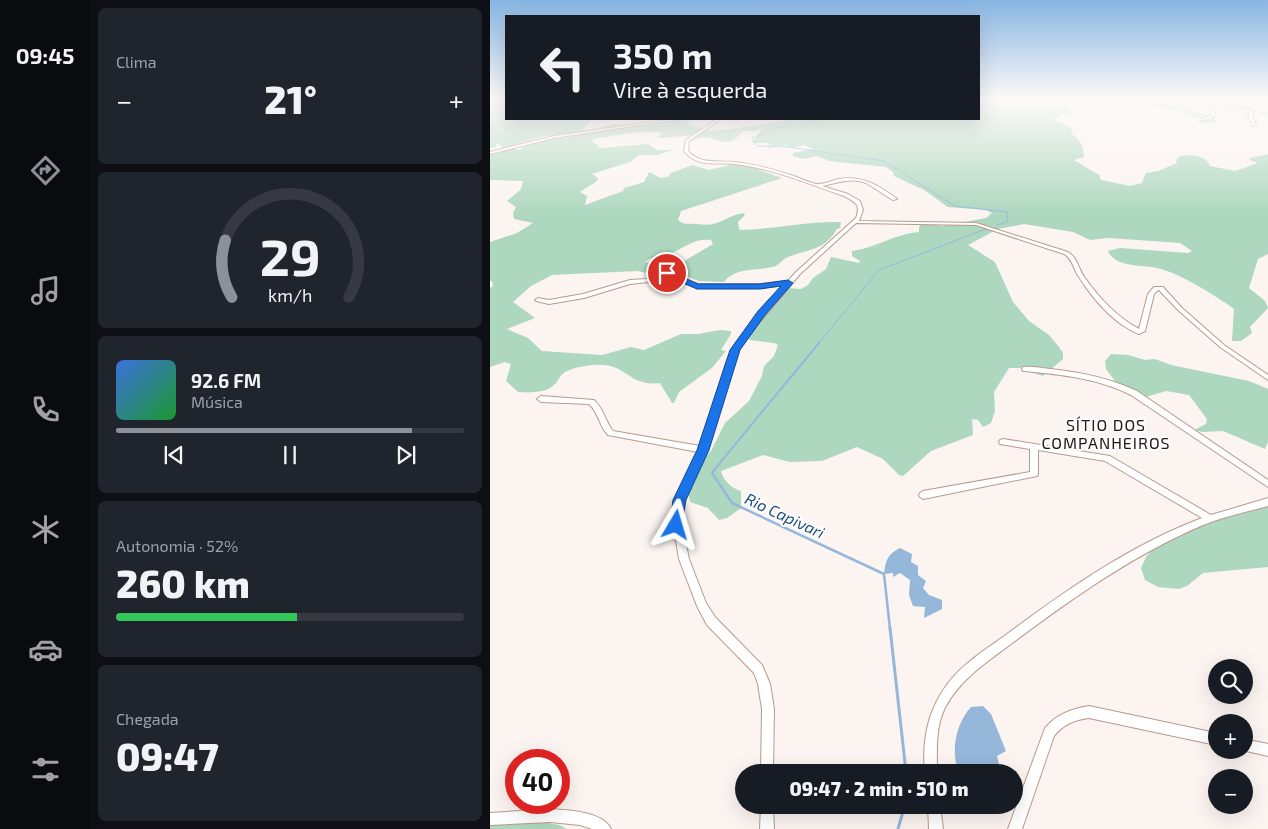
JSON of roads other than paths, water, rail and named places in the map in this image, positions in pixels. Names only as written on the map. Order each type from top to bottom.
[{"type":"street","points":[[490,153],[547,139]]},
{"type":"street","points":[[690,139],[687,141],[686,151],[689,156],[702,162],[744,165],[854,198],[860,205],[857,220],[788,283],[761,313],[735,350],[703,450],[680,500],[676,525],[684,559],[702,606],[711,621],[758,669],[761,676],[768,709],[767,764]]},
{"type":"street","points":[[817,186],[856,178],[870,183],[880,192],[895,199]]},
{"type":"street","points":[[857,220],[916,221],[921,220],[921,217]]},
{"type":"street","points":[[857,220],[976,224],[1069,254],[1074,259],[1080,275],[1100,301],[1139,332],[1143,330],[1151,294],[1156,288],[1162,288],[1180,309],[1222,346],[1268,378]]},
{"type":"street","points":[[538,300],[549,302],[584,296],[627,283],[647,281],[667,273],[697,286],[760,286],[788,283]]},
{"type":"street","points":[[1025,369],[1093,377],[1115,383],[1134,393],[1268,484]]},
{"type":"street","points":[[541,399],[591,402],[598,406],[606,429],[610,433],[703,450]]},
{"type":"street","points":[[1003,442],[1107,458],[1211,519]]},
{"type":"street","points":[[923,495],[1030,476],[1034,474],[1035,469],[1034,448]]},
{"type":"street","points":[[931,764],[931,732],[937,709],[956,681],[1008,639],[1068,597],[1155,543],[1211,519],[1268,502]]},
{"type":"street","points":[[1015,829],[1048,732],[1058,721],[1068,716],[1089,712],[1208,737]]},
{"type":"street","points":[[1253,747],[1268,750]]},
{"type":"street","points":[[767,814],[767,829]]},
{"type":"street","points":[[935,814],[936,829]]},
{"type":"street","points":[[490,819],[582,818],[599,827]]},
{"type":"water","points":[[900,548],[912,554],[911,562],[918,566],[918,575],[926,581],[923,588],[929,595],[942,600],[942,609],[924,618],[925,607],[913,606],[909,595],[910,580],[900,573],[893,577],[893,573],[884,574],[888,558]]},
{"type":"water","points":[[983,706],[991,714],[1006,751],[997,756],[999,764],[956,764],[955,747],[958,729],[971,707]]},
{"type":"waterway","name":"Rio Capivari","points":[[752,139],[757,146],[788,147],[884,161],[955,206],[1007,212],[1008,221],[997,225]]},
{"type":"waterway","name":"Rio Capivari","points":[[818,344],[879,270],[986,229]]},
{"type":"waterway","name":"Rio Capivari","points":[[714,470],[819,343]]},
{"type":"waterway","name":"Rio Capivari","points":[[715,469],[712,473],[732,503],[884,574],[890,629]]},
{"type":"waterway","name":"Rio Capivari","points":[[890,628],[905,764]]},
{"type":"waterway","name":"Rio Capivari","points":[[898,829],[902,814]]},
{"type":"district","name":"SÍTIO DOS COMPANHEIROS","points":[[1106,433]]}]
